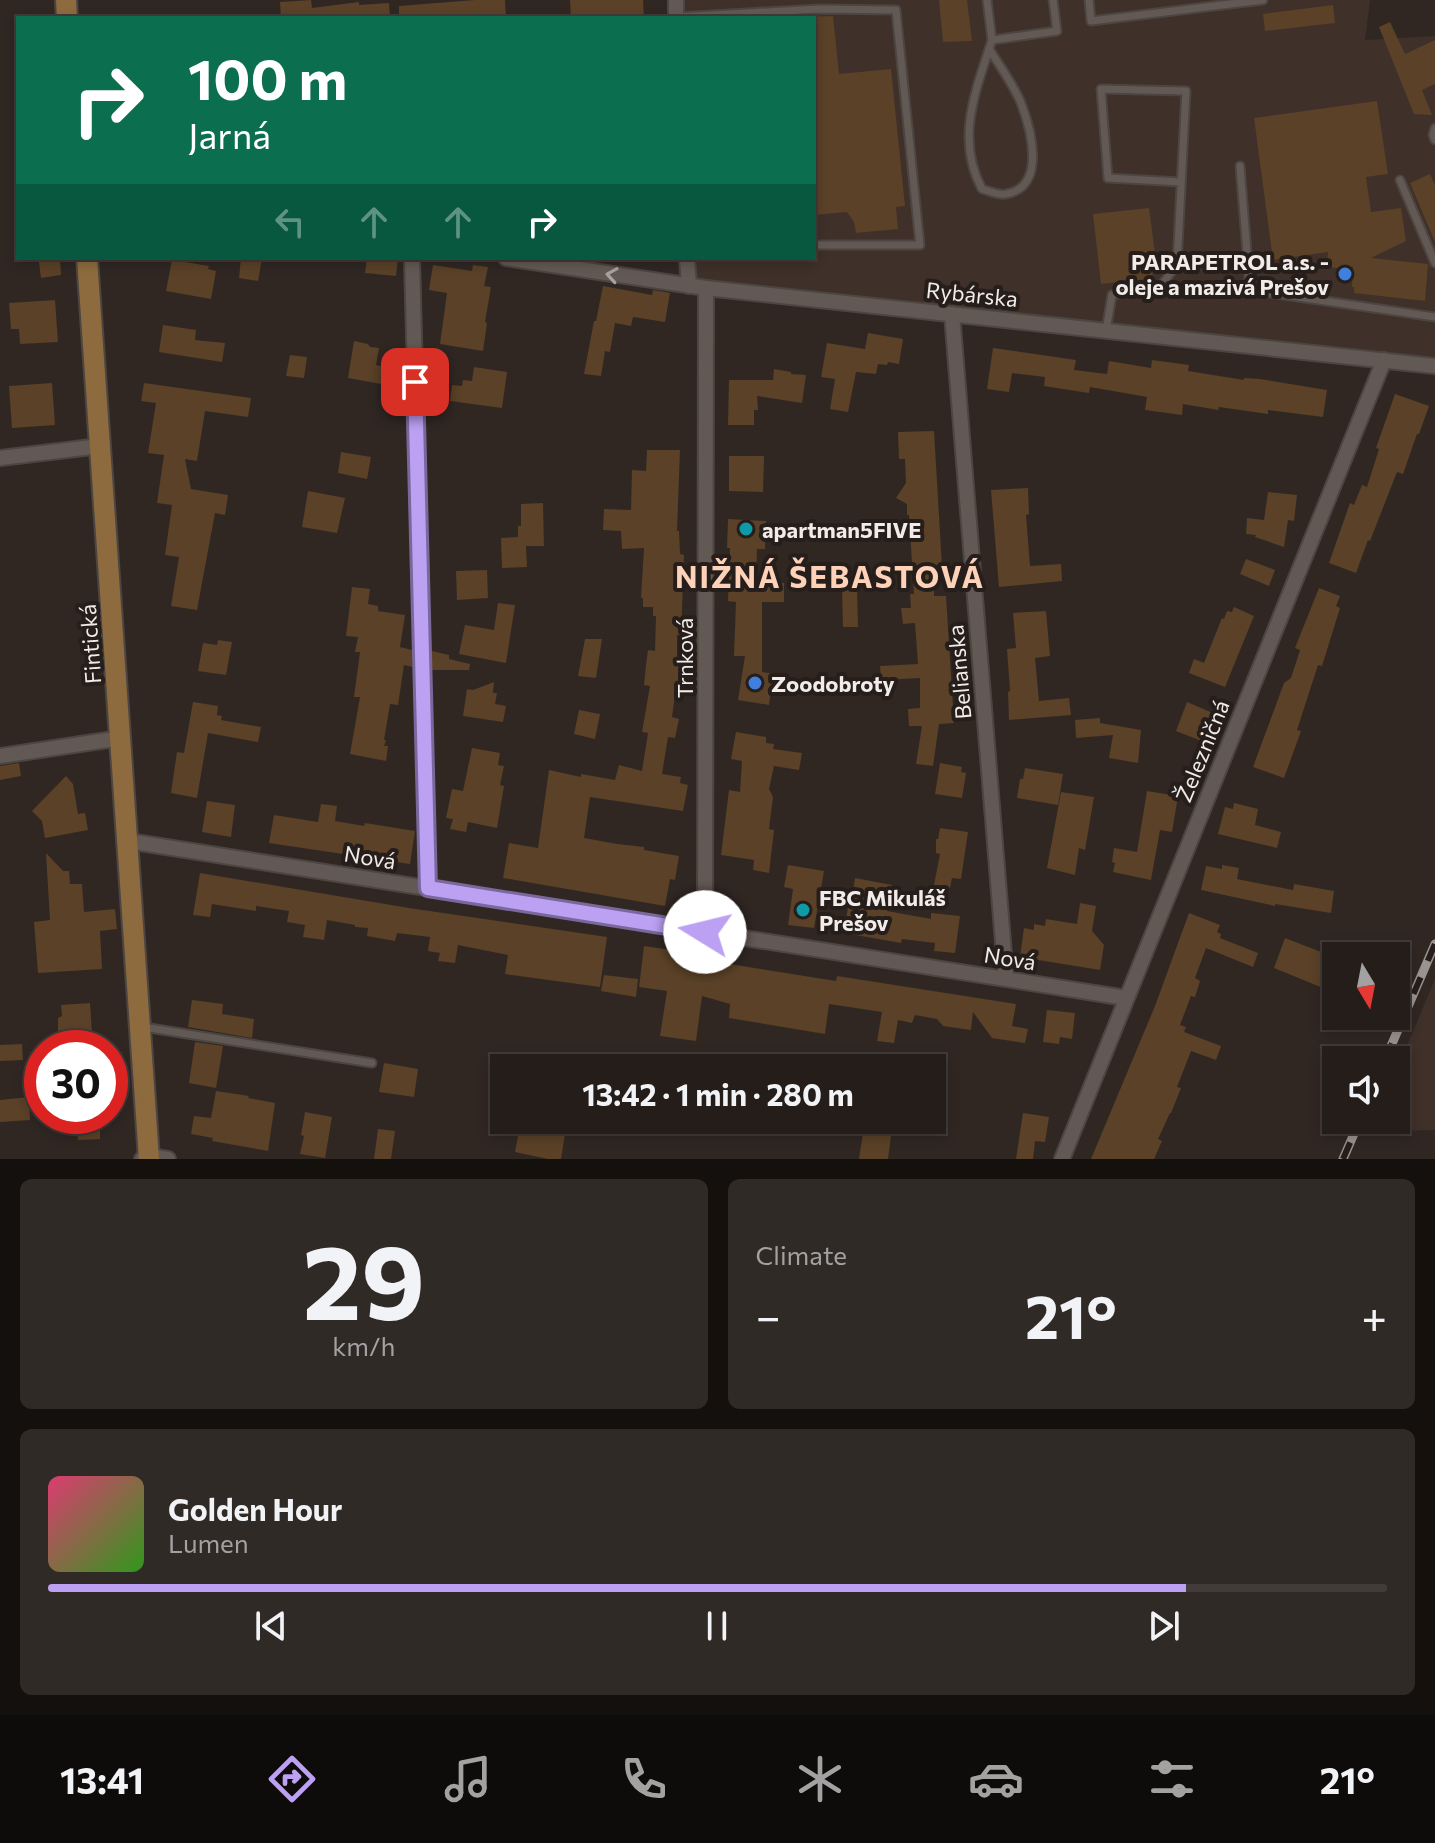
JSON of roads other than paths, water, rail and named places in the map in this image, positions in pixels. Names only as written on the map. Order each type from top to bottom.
[{"type":"street","name":"Fintická","points":[[87,260],[140,1026],[152,1158]]},
{"type":"street","points":[[412,260],[428,888]]},
{"type":"street","name":"Rybárska","points":[[519,260],[706,288],[1435,366]]},
{"type":"street","points":[[687,260],[689,286]]},
{"type":"street","name":"Trnková","points":[[705,932],[706,288]]},
{"type":"street","name":"Belianska","points":[[952,314],[1006,979]]},
{"type":"street","name":"Železničná","points":[[1062,1159],[1384,360]]},
{"type":"street","points":[[0,458],[100,446]]},
{"type":"street","points":[[0,756],[121,738]]},
{"type":"street","name":"Nová","points":[[128,841],[1126,998]]},
{"type":"lane","points":[[987,0],[990,44],[972,98],[968,144],[975,176],[982,189],[1004,195],[1022,189],[1032,173],[1033,140],[1020,101],[990,44]]},
{"type":"lane","points":[[990,44],[1057,31],[1053,0]]},
{"type":"lane","points":[[1089,0],[1091,21],[1263,0]]},
{"type":"lane","points":[[694,16],[819,9],[896,10],[920,245],[816,245]]},
{"type":"lane","points":[[1106,331],[1112,295],[1161,286],[1177,264],[1186,91],[1101,89],[1108,178],[1181,182]]},
{"type":"lane","points":[[1435,128],[1435,140]]},
{"type":"lane","points":[[1240,166],[1250,290],[1435,317]]},
{"type":"lane","points":[[1400,180],[1435,263]]},
{"type":"lane","points":[[140,1026],[372,1063]]},
{"type":"railway","points":[[1391,1046],[1435,944]]},
{"type":"railway","points":[[1343,1159],[1354,1134]]},
{"type":"place","name":"PARAPETROL a.s. - oleje a mazivá Prešov","points":[[1345,274]]},
{"type":"place","name":"apartman5FIVE","points":[[746,529]]},
{"type":"place","name":"Zoodobroty","points":[[755,683]]},
{"type":"place","name":"FBC Mikuláš Prešov","points":[[803,910]]},
{"type":"district","name":"NIŽNÁ ŠEBASTOVÁ","points":[[830,575]]}]
